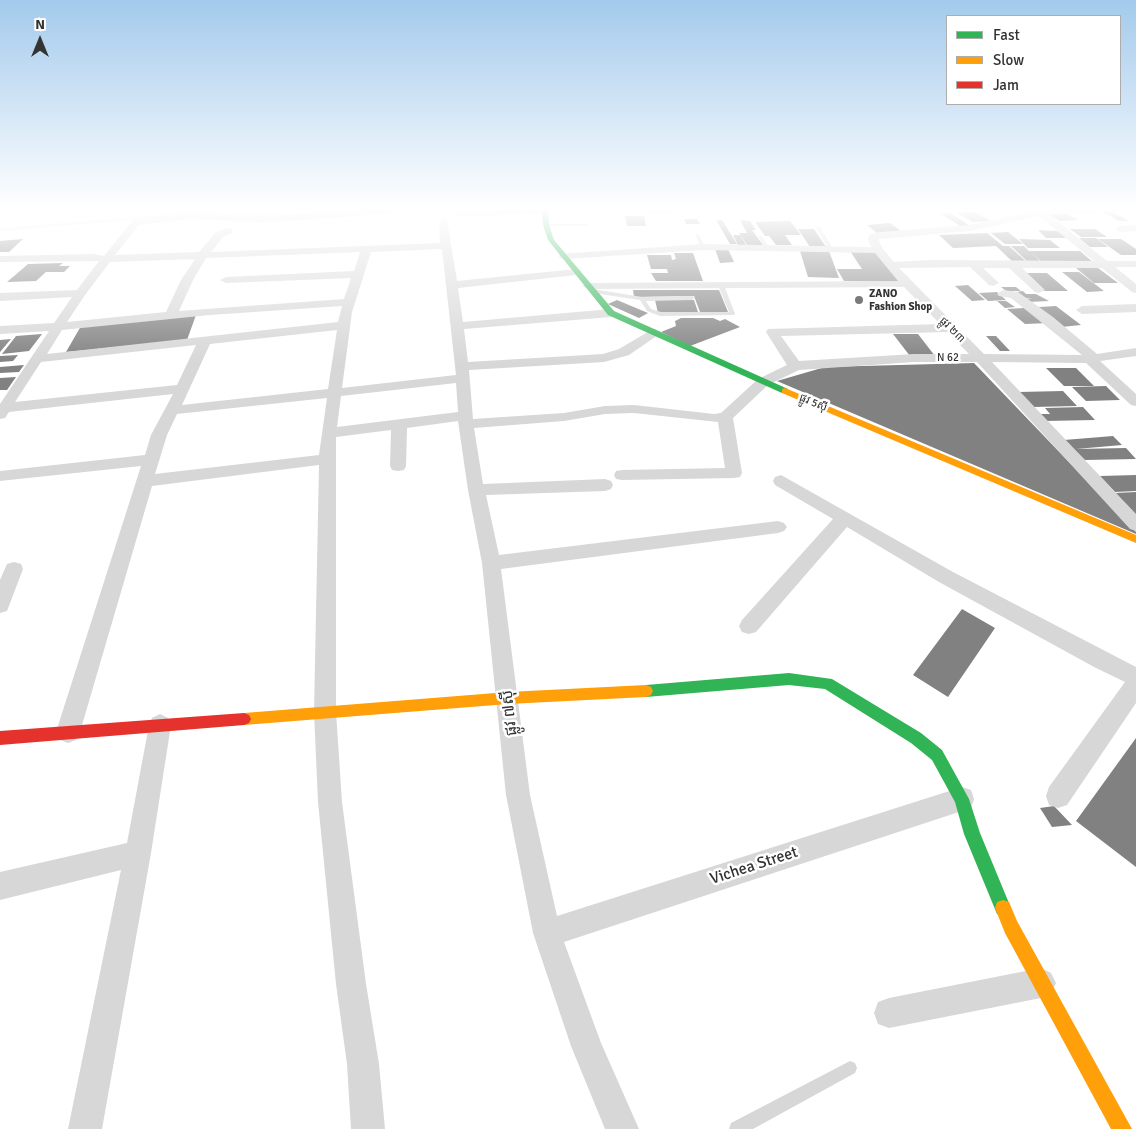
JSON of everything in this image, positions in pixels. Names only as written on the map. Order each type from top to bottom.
[{"type":"street","points":[[2,411],[80,293],[104,260]]},
{"type":"street","points":[[171,314],[186,280],[200,260]]},
{"type":"street","points":[[207,260],[230,275],[358,274]]},
{"type":"street","points":[[230,275],[313,260]]},
{"type":"street","points":[[363,260],[349,302],[344,325],[329,433],[327,460],[325,712],[330,802],[362,1064],[368,1129]]},
{"type":"street","name":"ផ្លូវ ៧ស៊ី","points":[[449,260],[466,420],[476,490],[491,563],[518,795],[547,933],[587,1046],[622,1129]]},
{"type":"street","name":"ផ្លូវ 5ស៊ី","points":[[567,260],[611,313],[764,382],[1136,539]]},
{"type":"street","name":"ផ្លូវ ២៣","points":[[886,260],[907,284],[981,359],[1136,525]]},
{"type":"street","points":[[1098,260],[1136,290]]},
{"type":"street","points":[[891,265],[930,263],[1012,265],[1136,264]]},
{"type":"street","points":[[974,264],[993,283]]},
{"type":"street","points":[[1012,265],[1039,290]]},
{"type":"street","points":[[452,284],[576,272]]},
{"type":"street","points":[[210,311],[230,275]]},
{"type":"street","points":[[590,288],[907,284]]},
{"type":"street","points":[[0,297],[80,293]]},
{"type":"street","points":[[1003,294],[1014,294],[1050,320],[1136,402]]},
{"type":"street","points":[[0,330],[57,327],[171,314],[349,302]]},
{"type":"street","points":[[1082,310],[1136,308]]},
{"type":"street","points":[[457,326],[611,313]]},
{"type":"street","points":[[36,359],[204,342],[344,325]]},
{"type":"street","points":[[795,366],[772,332],[951,328]]},
{"type":"street","points":[[171,410],[334,392],[462,372],[604,358],[624,352],[655,333]]},
{"type":"street","points":[[68,732],[158,435],[182,390],[204,342]]},
{"type":"street","name":"N 62","points":[[725,417],[764,382],[795,366],[861,360],[1092,359],[1136,352]]},
{"type":"street","points":[[2,411],[182,390]]},
{"type":"street","points":[[329,433],[399,424],[466,420],[518,421],[564,417],[605,410],[634,409],[714,418],[725,417],[734,473],[622,475]]},
{"type":"street","points":[[398,466],[399,424]]},
{"type":"street","points":[[0,476],[150,460]]},
{"type":"street","points":[[144,481],[327,460]]},
{"type":"street","points":[[781,481],[946,577],[1104,662],[1136,677]]},
{"type":"street","points":[[476,490],[605,485]]},
{"type":"street","points":[[748,626],[845,518]]},
{"type":"street","points":[[491,563],[778,527]]},
{"type":"street","points":[[0,605],[14,570]]},
{"type":"street","points":[[0,738],[508,698],[676,690],[789,679],[827,683],[916,738],[937,755],[962,799],[972,834],[1012,927],[1122,1129]]},
{"type":"street","points":[[1058,796],[1136,685]]},
{"type":"street","points":[[85,1129],[138,853],[160,725]]},
{"type":"street","name":"Vichea Street","points":[[547,933],[962,799]]},
{"type":"street","points":[[0,886],[138,853]]},
{"type":"street","points":[[889,1014],[1041,982]]},
{"type":"lane","points":[[642,299],[649,310],[660,314],[732,314],[721,285]]},
{"type":"lane","points":[[590,288],[642,299],[692,298]]},
{"type":"lane","points":[[737,1129],[850,1068]]},
{"type":"building","points":[[648,260],[695,260],[703,281],[656,281],[651,273],[668,273],[667,269],[651,269]]},
{"type":"building","points":[[719,260],[733,260],[734,262],[720,263]]},
{"type":"building","points":[[803,260],[832,260],[839,278],[808,277]]},
{"type":"building","points":[[856,260],[884,260],[901,282],[844,281],[837,269],[862,269]]},
{"type":"building","points":[[1010,260],[1024,260],[1029,264],[1015,264]]},
{"type":"building","points":[[1025,260],[1039,260],[1043,264],[1030,264]]},
{"type":"building","points":[[1039,260],[1090,260],[1094,263],[1043,263]]},
{"type":"building","points":[[63,263],[59,266],[70,266],[64,272],[46,272],[36,281],[7,282],[28,264]]},
{"type":"building","points":[[1076,268],[1098,268],[1118,283],[1094,283]]},
{"type":"building","points":[[1062,272],[1079,272],[1104,291],[1087,292]]},
{"type":"building","points":[[1023,273],[1047,273],[1068,291],[1043,291]]},
{"type":"building","points":[[968,285],[985,300],[972,301],[955,286]]},
{"type":"building","points":[[1001,287],[1016,287],[1021,291],[1006,291]]},
{"type":"building","points":[[633,290],[719,290],[728,312],[700,312],[694,296],[634,297]]},
{"type":"building","points":[[1023,291],[1026,294],[1036,294],[1049,301],[1028,302],[1024,299],[1033,298],[1024,298],[1016,292]]},
{"type":"building","points":[[997,292],[1006,300],[988,301],[979,293]]},
{"type":"building","points":[[617,300],[648,313],[639,318],[608,304]]},
{"type":"building","points":[[655,300],[694,300],[698,312],[658,313]]},
{"type":"building","points":[[997,301],[1006,301],[1015,307],[1005,308]]},
{"type":"building","points":[[1056,306],[1081,325],[1061,327],[1048,323],[1025,324],[1007,309]]},
{"type":"building","points":[[196,315],[187,340],[66,352],[81,326]]},
{"type":"building","points":[[681,318],[713,318],[720,321],[725,319],[740,327],[690,346],[661,332],[676,326],[675,321]]},
{"type":"building","points":[[42,334],[29,351],[2,354],[16,336]]},
{"type":"building","points":[[893,334],[918,334],[935,356],[910,356]]},
{"type":"building","points":[[986,336],[996,336],[1010,351],[1000,351]]},
{"type":"building","points":[[11,339],[0,352],[0,340]]},
{"type":"building","points":[[18,355],[13,361],[0,362],[0,356]]},
{"type":"building","points":[[974,363],[1136,534],[777,381],[825,367]]},
{"type":"building","points":[[24,365],[19,372],[0,373],[0,367]]},
{"type":"building","points":[[1046,368],[1076,368],[1094,386],[1064,386]]},
{"type":"building","points":[[16,377],[7,390],[0,390],[0,378]]},
{"type":"building","points":[[1106,386],[1120,400],[1086,401],[1072,387]]},
{"type":"building","points":[[1063,391],[1077,406],[1033,407],[1019,392]]},
{"type":"building","points":[[1083,407],[1095,420],[1045,421],[1039,414],[1050,414],[1045,408]]},
{"type":"building","points":[[1113,436],[1122,445],[1076,449],[1126,448],[1136,459],[1085,460],[1064,440]]},
{"type":"building","points":[[1136,475],[1136,491],[1115,492],[1100,476]]},
{"type":"building","points":[[1136,492],[1136,515],[1115,493]]},
{"type":"building","points":[[962,609],[995,628],[948,697],[913,675]]},
{"type":"building","points":[[1136,738],[1136,867],[1076,821]]},
{"type":"building","points":[[1054,806],[1072,825],[1052,827],[1040,808]]},
{"type":"traffic: fast","points":[[567,260],[611,313],[785,391]]},
{"type":"traffic: fast","points":[[646,691],[789,679],[827,683],[916,738],[937,755],[962,799],[972,834],[1003,908]]},
{"type":"traffic: slow","points":[[785,391],[1136,539]]},
{"type":"traffic: slow","points":[[244,719],[508,698],[646,691]]},
{"type":"traffic: slow","points":[[1003,908],[1011,927],[1122,1129]]},
{"type":"traffic: jam","points":[[0,738],[244,719]]},
{"type":"place","name":"ZANO Fashion Shop","points":[[859,300]]}]
